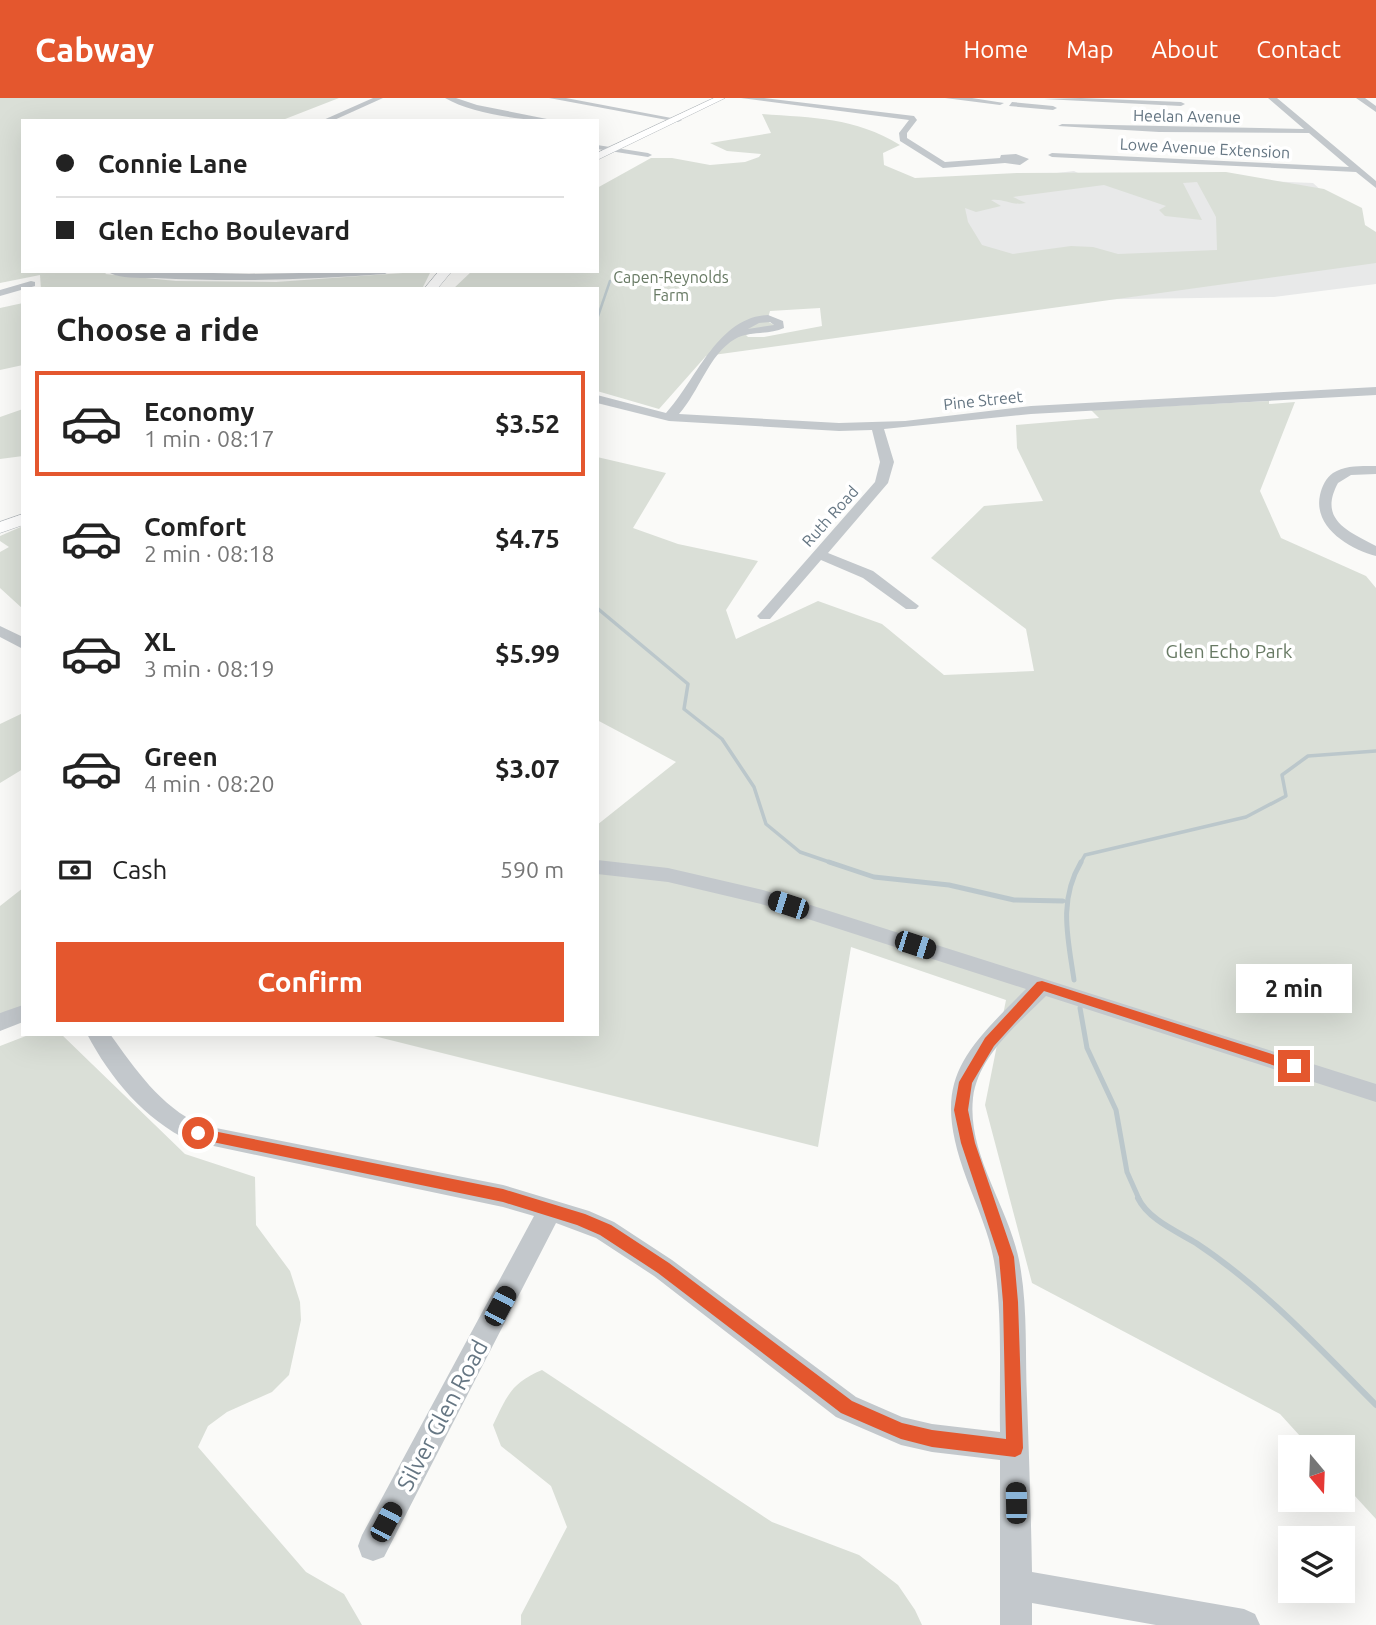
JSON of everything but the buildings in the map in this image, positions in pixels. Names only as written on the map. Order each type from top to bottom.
[{"type":"main road","points":[[599,156],[721,98]]},
{"type":"main road","points":[[432,287],[444,273]]},
{"type":"main road","points":[[0,528],[21,520]]},
{"type":"street","points":[[330,119],[379,98]]},
{"type":"street","points":[[449,98],[543,119]]},
{"type":"street","points":[[553,98],[678,120]]},
{"type":"street","points":[[745,98],[905,116],[913,120],[903,133],[903,139],[937,164],[1005,160]]},
{"type":"street","points":[[949,98],[1000,103]]},
{"type":"street","points":[[1272,98],[1376,185]]},
{"type":"street","points":[[1360,98],[1376,110]]},
{"type":"street","points":[[1067,136],[1048,99],[1178,101],[1189,113]]},
{"type":"street","points":[[1012,104],[1053,108]]},
{"type":"street","points":[[1198,122],[1207,131]]},
{"type":"street","name":"Heelan Avenue","points":[[1062,126],[1312,131]]},
{"type":"street","points":[[1072,146],[1077,156]]},
{"type":"street","points":[[599,148],[648,155]]},
{"type":"street","name":"Lowe Avenue Extension","points":[[1052,155],[1357,170]]},
{"type":"street","points":[[125,273],[184,278],[308,273]]},
{"type":"street","points":[[0,293],[31,284]]},
{"type":"street","points":[[669,417],[678,409],[714,354],[729,337],[735,335]]},
{"type":"street","name":"Pine Street","points":[[599,399],[669,417],[828,427],[877,427],[1031,410],[1376,391]]},
{"type":"street","name":"Ruth Road","points":[[765,616],[881,483],[887,462],[877,427]]},
{"type":"street","points":[[1376,470],[1345,473],[1332,479],[1328,485],[1325,510],[1328,520],[1338,529],[1376,552]]},
{"type":"street","points":[[819,555],[858,567],[873,575],[911,606]]},
{"type":"street","points":[[0,631],[21,643]]},
{"type":"street","points":[[599,867],[668,875],[763,897],[1374,1089]]},
{"type":"street","points":[[1016,1625],[1011,1302],[1006,1257],[963,1126],[961,1097],[976,1061],[1042,986]]},
{"type":"street","points":[[0,1022],[21,1014]]},
{"type":"street","points":[[99,1036],[149,1104],[177,1126],[211,1136],[503,1196],[606,1230],[696,1292],[846,1407],[901,1431],[932,1438],[1015,1448]]},
{"type":"street","name":"Silver Glen Road","points":[[373,1546],[550,1210]]},
{"type":"street","points":[[1017,1585],[1244,1625]]},
{"type":"shaded area","points":[[1074,171],[1080,174],[1313,183],[1376,239],[1376,284],[1274,297],[754,304],[851,197]]},
{"type":"green space","points":[[0,98],[339,98],[285,119],[21,119],[21,273],[106,273],[176,281],[276,282],[430,273],[423,287],[41,287],[40,275],[0,283]]},
{"type":"green space","name":"Capen-Reynolds Farm","points":[[762,114],[833,120],[883,136],[900,145],[883,153],[884,165],[915,178],[1017,173],[1226,172],[1324,189],[1362,208],[1365,225],[1376,232],[1376,263],[706,356],[659,409],[599,392],[599,287],[455,287],[470,273],[599,273],[599,187],[651,158],[672,158],[710,165],[745,162],[761,154],[727,151],[710,143],[771,133]],"holes":[[[1197,182],[1216,217],[1217,250],[1118,254],[1093,247],[1071,246],[1013,254],[982,245],[968,222],[965,208],[976,212],[1001,206],[991,200],[1026,203],[1013,197],[1104,185],[1166,206],[1159,210],[1165,216],[1202,220],[1183,183]],[[820,308],[822,326],[764,337],[746,335],[776,326],[767,321],[770,311]]]},
{"type":"green space","points":[[21,303],[21,365],[0,370],[0,308]]},
{"type":"green space","name":"Glen Echo Park","points":[[1295,402],[1260,491],[1281,538],[1366,576],[1376,588],[1376,1519],[1355,1496],[1355,1435],[1299,1435],[1280,1414],[1032,1283],[985,1105],[1006,1000],[851,947],[818,1147],[374,1036],[599,1036],[599,823],[676,762],[599,721],[599,457],[666,473],[633,528],[678,544],[758,561],[726,610],[736,639],[818,601],[882,624],[944,675],[1034,671],[1026,629],[931,558],[984,506],[1043,501],[1017,448],[1016,425],[1099,418],[1091,410]]},
{"type":"green space","points":[[21,410],[21,456],[0,459],[0,417]]},
{"type":"green space","points":[[21,527],[21,607],[0,588],[0,552],[9,547],[0,541],[0,536]]},
{"type":"green space","points":[[21,714],[21,770],[0,783],[0,724]]},
{"type":"green space","points":[[21,890],[21,1010],[0,1013],[0,906]]},
{"type":"green space","points":[[26,1036],[63,1036],[185,1154],[255,1177],[256,1225],[290,1271],[300,1302],[301,1320],[289,1375],[272,1392],[227,1412],[208,1426],[198,1447],[306,1572],[344,1594],[362,1625],[0,1625],[0,1046]]},
{"type":"green space","points":[[542,1370],[772,1522],[859,1555],[898,1585],[922,1625],[521,1625],[521,1615],[567,1527],[551,1486],[501,1446],[493,1425],[517,1385]]},
{"type":"waterway","points":[[599,313],[610,281]]},
{"type":"waterway","points":[[599,610],[688,684],[684,709],[722,739],[754,787],[766,824],[800,852],[835,864]]},
{"type":"waterway","points":[[1080,863],[1085,855],[1246,817],[1286,796],[1282,775],[1308,756],[1376,751]]},
{"type":"waterway","points":[[829,862],[835,864]]},
{"type":"waterway","points":[[1074,980],[1067,905],[1069,891],[1080,863]]},
{"type":"waterway","points":[[835,864],[874,877],[949,885],[1014,900],[1063,901]]},
{"type":"waterway","points":[[1080,1008],[1087,1048],[1116,1110],[1127,1172],[1139,1199]]},
{"type":"waterway","points":[[1138,1198],[1155,1218],[1196,1243],[1268,1299],[1376,1405]]},
{"type":"route","points":[[198,1133],[503,1196],[580,1219],[606,1230],[663,1268],[846,1407],[901,1431],[932,1438],[1015,1448],[1011,1302],[1006,1257],[968,1143],[961,1110],[965,1082],[976,1061],[1042,986],[1294,1066]]}]
